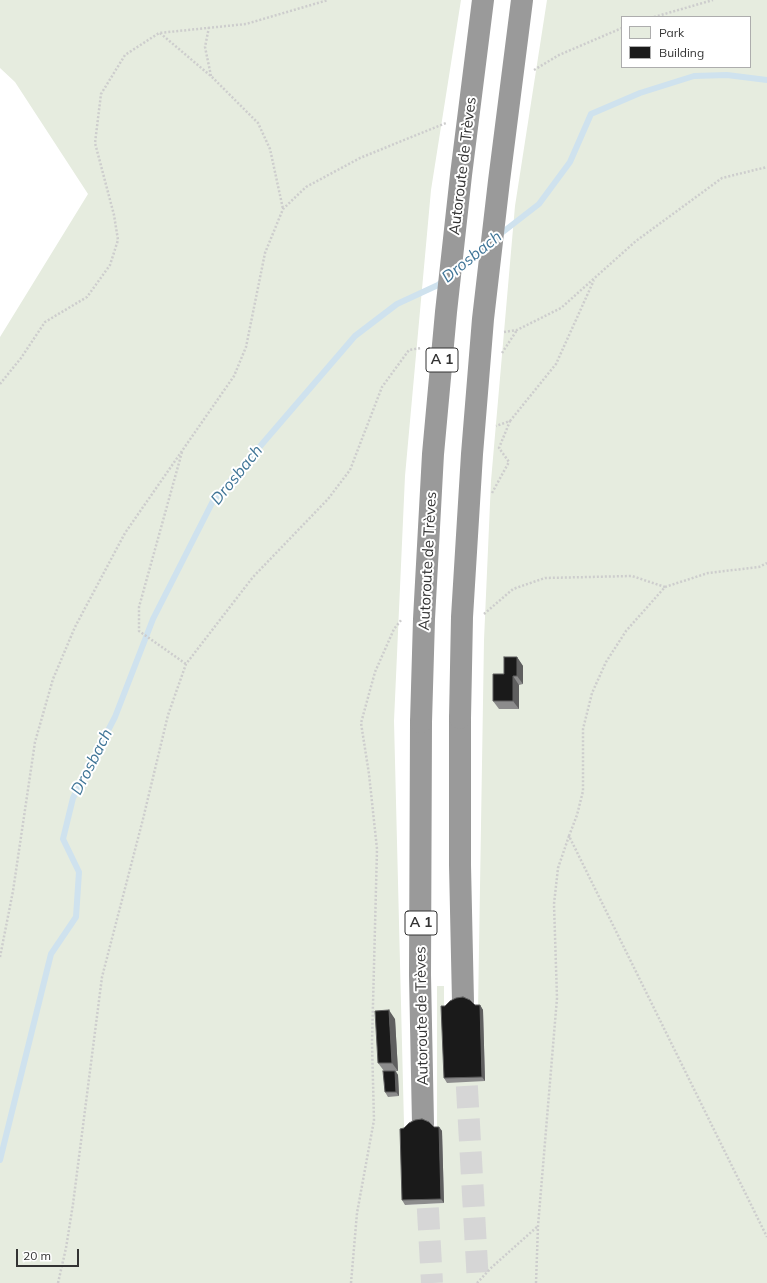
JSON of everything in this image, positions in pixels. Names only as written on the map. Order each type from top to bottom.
[{"type":"highway","name":"Autoroute de Trèves","points":[[423,1124],[420,975],[421,722],[424,619],[433,454],[446,312],[461,175],[483,0]]},
{"type":"highway","name":"A 1","points":[[463,1002],[460,865],[462,617],[472,454],[483,319],[498,181],[522,0]]},
{"type":"path","points":[[0,384],[21,358],[45,322],[87,297],[110,265],[118,240],[114,215],[95,143],[100,94],[125,56],[159,33],[246,24],[328,0]]},
{"type":"path","points":[[657,16],[713,0]]},
{"type":"path","points":[[209,27],[205,47],[212,77]]},
{"type":"path","points":[[532,72],[559,55],[621,28]]},
{"type":"path","points":[[159,33],[212,77],[258,123],[270,149],[283,209]]},
{"type":"path","points":[[0,957],[13,891],[35,742],[53,679],[75,627],[125,533],[234,376],[246,347],[266,253],[283,209],[306,187],[360,158],[450,122]]},
{"type":"path","points":[[502,333],[517,330],[561,308],[636,241],[722,178],[767,167]]},
{"type":"path","points":[[510,421],[556,364],[594,278]]},
{"type":"path","points":[[58,1283],[66,1248],[73,1204],[102,977],[168,716],[186,664],[253,576],[328,499],[350,470],[382,387],[409,350],[424,347]]},
{"type":"path","points":[[183,450],[139,607],[140,631],[186,664]]},
{"type":"path","points":[[536,1283],[538,1226],[557,998],[554,904],[558,868],[577,815],[583,791],[584,729],[592,693],[606,662],[626,631],[665,587],[708,573],[759,567],[767,563]]},
{"type":"path","points":[[478,619],[513,589],[545,578],[632,576],[665,587]]},
{"type":"path","points":[[394,629],[402,630]]},
{"type":"path","points":[[351,1283],[356,1213],[374,1120],[372,1043],[377,849],[369,774]]},
{"type":"path","points":[[569,836],[767,1237]]},
{"type":"path","points":[[477,1283],[492,1267],[538,1226]]},
{"type":"green space","points":[[0,0],[461,0],[431,190],[405,476],[394,721],[406,1205],[444,1203],[442,1132],[437,1132],[437,986],[444,986],[444,1011],[485,1081],[483,1010],[478,1010],[484,640],[491,481],[515,206],[547,0],[767,0],[767,1283],[0,1283],[0,337],[88,194],[15,82],[0,68]]},
{"type":"building","points":[[504,657],[517,657],[517,676],[513,676],[513,701],[493,701],[493,674],[504,674]]},
{"type":"building","points":[[463,997],[470,1000],[475,1005],[480,1005],[482,1077],[444,1078],[441,1006],[445,1006],[456,998]]},
{"type":"building","points":[[389,1010],[392,1063],[378,1063],[375,1011]]},
{"type":"building","points":[[383,1071],[395,1071],[396,1092],[385,1092]]},
{"type":"building","points":[[422,1119],[429,1122],[434,1127],[439,1127],[441,1199],[402,1200],[400,1129],[404,1128],[415,1120]]},
{"type":"waterway","name":"Drosbach","points":[[499,235],[539,204],[570,162],[591,114],[640,93],[694,76],[727,75],[767,80]]},
{"type":"waterway","name":"Drosbach","points":[[457,269],[486,246]]},
{"type":"waterway","name":"Drosbach","points":[[0,1160],[51,954],[76,917],[79,872],[63,839],[73,798],[115,717],[153,619],[213,501],[355,336],[397,304],[438,285],[444,280]]},
{"type":"tunnel","points":[[465,1053],[478,1283]]},
{"type":"tunnel","points":[[426,1175],[432,1283]]}]
